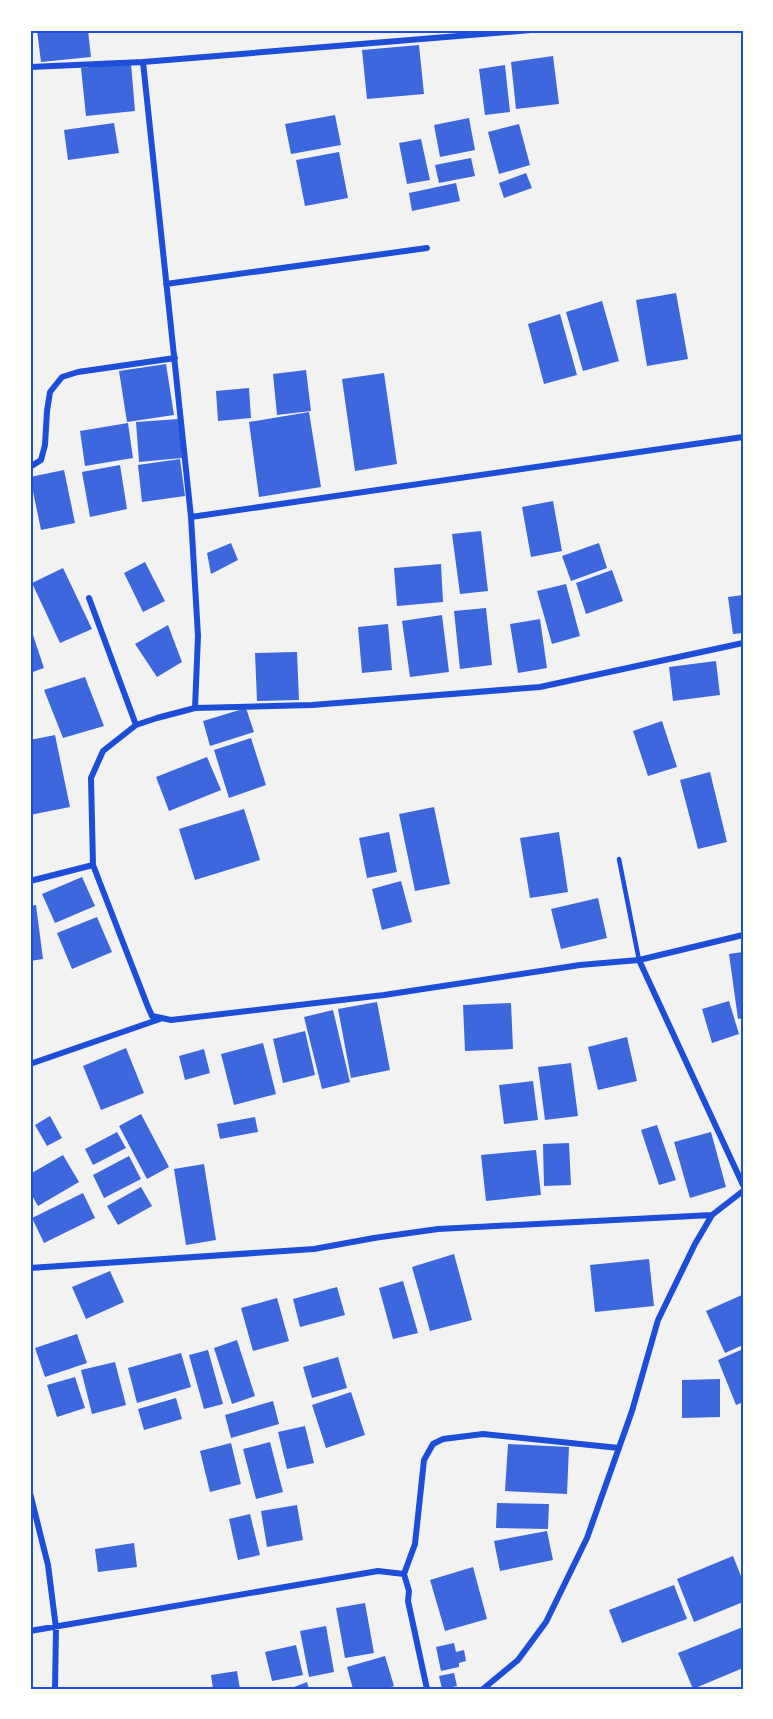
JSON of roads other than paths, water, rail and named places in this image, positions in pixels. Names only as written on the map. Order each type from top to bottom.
[{"type":"street","points":[[30,67],[143,62],[476,32],[531,30]]},
{"type":"street","points":[[143,62],[191,517],[198,636],[195,708]]},
{"type":"street","points":[[166,284],[427,248]]},
{"type":"street","points":[[30,468],[41,460],[45,445],[50,392],[62,377],[78,372],[175,358]]},
{"type":"street","points":[[191,517],[743,437]]},
{"type":"street","points":[[89,598],[136,726]]},
{"type":"street","points":[[743,643],[540,687],[312,705],[195,708],[136,726],[103,751],[91,778],[93,865],[148,1007],[152,1016],[161,1019],[171,1020],[384,995],[580,965],[639,960],[743,934]]},
{"type":"street","points":[[30,881],[93,865]]},
{"type":"street","points":[[639,960],[743,1185]]},
{"type":"street","points":[[30,1064],[161,1019]]},
{"type":"street","points":[[483,1689],[518,1660],[546,1622],[587,1538],[632,1411],[658,1320],[695,1244],[712,1215],[743,1191]]},
{"type":"street","points":[[30,1268],[314,1249],[438,1229],[712,1215]]},
{"type":"street","points":[[427,1689],[404,1574],[415,1544],[424,1460],[433,1444],[443,1439],[483,1434],[619,1448]]},
{"type":"street","points":[[30,1492],[48,1565],[56,1628],[55,1689]]},
{"type":"street","points":[[30,1631],[378,1570],[404,1574]]},
{"type":"lane","points":[[619,859],[639,960]]}]
